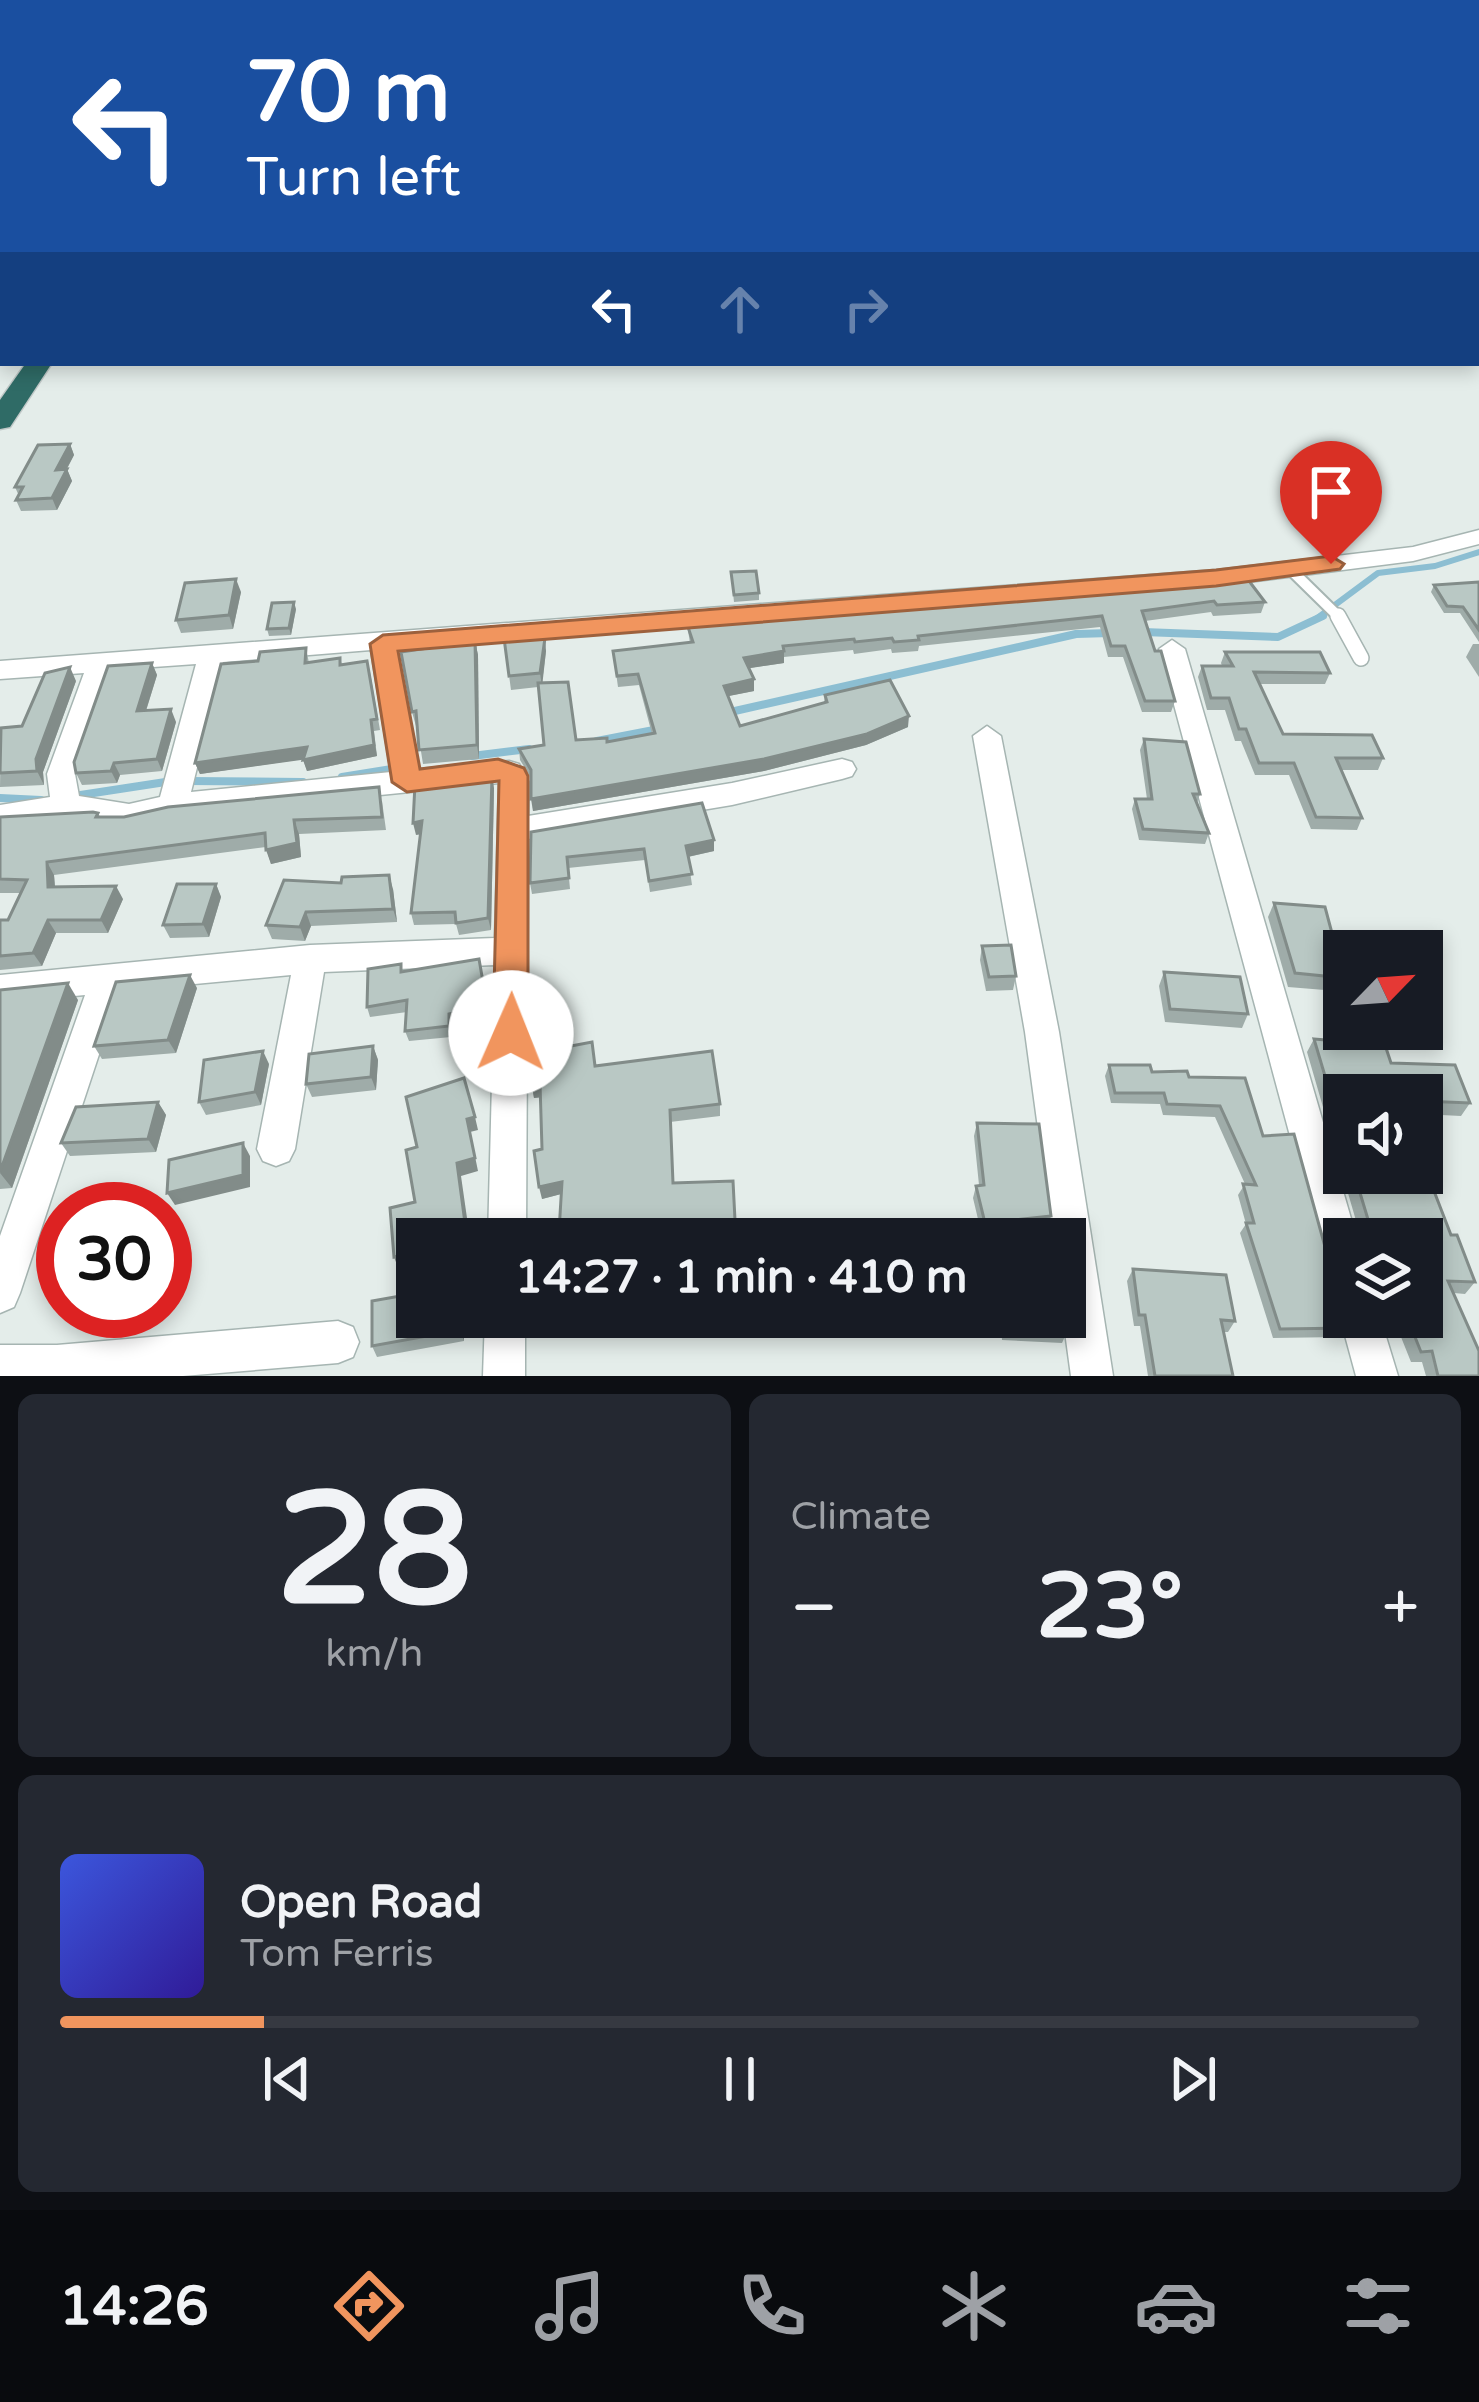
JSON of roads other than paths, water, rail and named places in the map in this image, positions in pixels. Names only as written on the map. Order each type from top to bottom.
[{"type":"highway","points":[[0,421],[37,366]]},
{"type":"street","points":[[0,670],[383,644],[1291,568],[1413,554],[1479,537]]},
{"type":"street","points":[[383,644],[405,770]]},
{"type":"street","points":[[1172,649],[1332,1218]]},
{"type":"street","points":[[177,790],[211,657]]},
{"type":"street","points":[[64,799],[61,774],[100,665]]},
{"type":"street","points":[[987,736],[1042,1032],[1092,1376]]},
{"type":"street","points":[[513,830],[732,794],[842,769]]},
{"type":"street","points":[[0,816],[64,799],[129,815],[177,790],[405,770],[509,771],[514,783],[507,1218]]},
{"type":"street","points":[[0,989],[310,959],[513,951]]},
{"type":"street","points":[[276,1149],[310,959]]},
{"type":"street","points":[[0,1293],[108,978]]},
{"type":"street","points":[[504,1376],[505,1338]]},
{"type":"street","points":[[1366,1338],[1377,1376]]},
{"type":"street","points":[[0,1366],[56,1366],[338,1342]]},
{"type":"lane","points":[[1291,568],[1340,618],[1361,658]]},
{"type":"waterway","points":[[1316,619],[1378,573],[1435,566],[1479,552]]},
{"type":"waterway","points":[[1143,632],[1278,637],[1323,616]]},
{"type":"waterway","points":[[726,713],[1076,634],[1110,633]]},
{"type":"waterway","points":[[597,741],[659,729]]},
{"type":"waterway","points":[[472,756],[529,749]]},
{"type":"waterway","points":[[342,777],[398,768]]},
{"type":"waterway","points":[[74,796],[172,781]]},
{"type":"waterway","points":[[187,781],[303,782]]},
{"type":"waterway","points":[[0,798],[41,800]]}]
